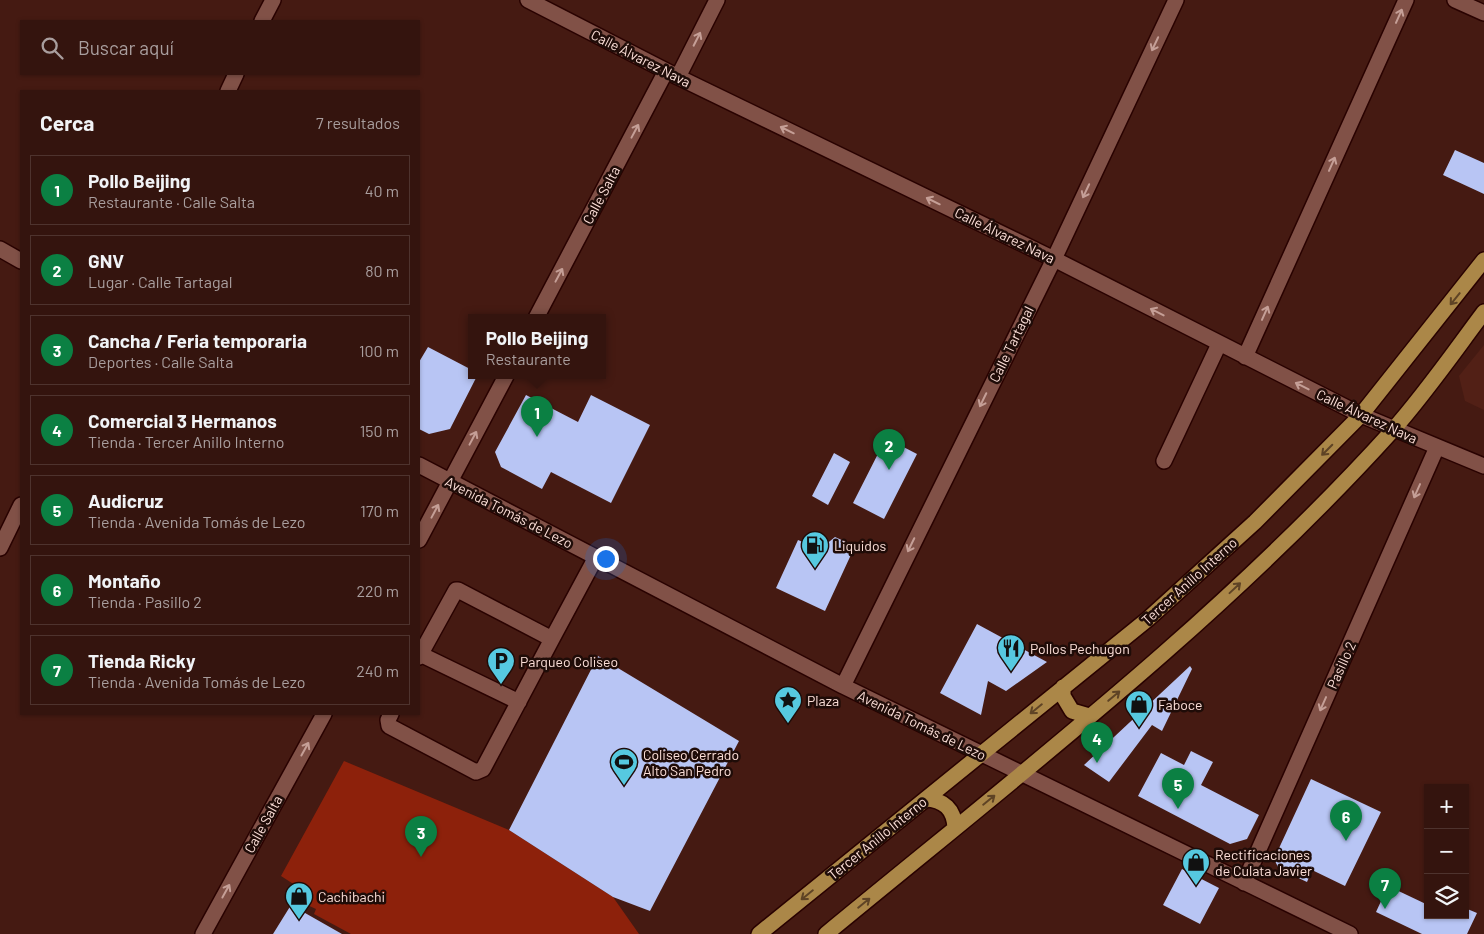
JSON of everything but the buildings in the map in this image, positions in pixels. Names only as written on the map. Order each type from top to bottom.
[{"type":"main road","name":"Tercer Anillo Interno","points":[[759,934],[1148,619],[1233,541],[1361,415],[1484,260]]},
{"type":"main road","points":[[826,934],[1021,774],[1187,634],[1281,545],[1393,430],[1484,312]]},
{"type":"main road","points":[[1063,687],[1063,696],[1072,711],[1089,716]]},
{"type":"main road","points":[[926,799],[941,801],[948,806],[952,812],[955,828]]},
{"type":"street","points":[[263,20],[273,0]]},
{"type":"street","name":"Calle Álvarez Nava","points":[[528,0],[672,74],[1054,259],[1361,415],[1393,430],[1484,466]]},
{"type":"street","name":"Calle Salta","points":[[538,314],[672,74],[717,0]]},
{"type":"street","name":"Calle Tartagal","points":[[843,686],[1054,259],[1176,0]]},
{"type":"street","points":[[1245,357],[1406,0]]},
{"type":"street","points":[[1456,0],[1484,13]]},
{"type":"street","points":[[228,90],[236,75]]},
{"type":"street","points":[[0,249],[20,260]]},
{"type":"street","points":[[1164,461],[1219,344]]},
{"type":"street","points":[[420,538],[504,379]]},
{"type":"street","name":"Pasillo 2","points":[[1244,883],[1437,447]]},
{"type":"street","name":"Avenida Tomás de Lezo","points":[[420,466],[843,686],[1350,934]]},
{"type":"street","points":[[0,548],[20,508]]},
{"type":"street","points":[[390,715],[388,720],[389,726],[476,772],[483,769],[596,558]]},
{"type":"street","points":[[420,653],[456,590],[552,639]]},
{"type":"street","points":[[420,655],[519,702]]},
{"type":"street","name":"Calle Salta","points":[[203,934],[323,715]]},
{"type":"shaded area","points":[[1484,345],[1484,410],[1465,401],[1459,376]]},
{"type":"shaded area","points":[[344,761],[509,830],[613,897],[639,934],[351,934],[314,914],[316,909],[294,899],[298,887],[281,876]]},
{"type":"place","name":"Pollo Beijing","points":[[537,437]]},
{"type":"place","name":"GNV","points":[[889,470]]},
{"type":"place","name":"Liquidos","points":[[815,569]]},
{"type":"place","name":"Pollos Pechugon","points":[[1011,672]]},
{"type":"place","name":"Parqueo Coliseo","points":[[501,685]]},
{"type":"place","name":"Plaza","points":[[788,724]]},
{"type":"place","name":"Faboce","points":[[1139,728]]},
{"type":"place","name":"Comercial 3 Hermanos","points":[[1097,763]]},
{"type":"place","name":"Coliseo Cerrado Alto San Pedro","points":[[624,786]]},
{"type":"place","name":"Audicruz","points":[[1178,809]]},
{"type":"place","name":"Montaño","points":[[1346,841]]},
{"type":"place","name":"Cancha / Feria temporaria","points":[[421,857]]},
{"type":"place","name":"Rectificaciones de Culata Javier","points":[[1196,886]]},
{"type":"place","name":"Tienda Ricky","points":[[1385,909]]},
{"type":"place","name":"Cachibachi","points":[[299,920]]}]
